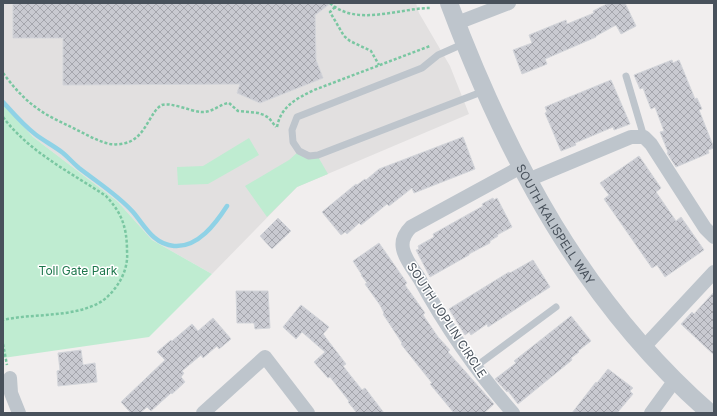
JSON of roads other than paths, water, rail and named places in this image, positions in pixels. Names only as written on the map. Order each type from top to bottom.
[{"type":"street","name":"SOUTH KALISPELL WAY","points":[[449,3],[510,147],[557,231],[582,269],[608,304],[644,347],[675,380],[710,413]]},
{"type":"street","points":[[457,23],[509,3]]},
{"type":"street","name":"SOUTH JOPLIN CIRCLE","points":[[512,413],[475,367],[424,288],[404,253],[402,240],[405,233],[411,227],[525,173],[631,136],[644,136]]},
{"type":"street","points":[[644,136],[651,144],[705,228],[714,237]]},
{"type":"street","points":[[644,347],[714,272]]},
{"type":"street","points":[[204,413],[265,357],[308,413]]},
{"type":"street","points":[[10,378],[11,392],[19,413]]},
{"type":"street","points":[[651,413],[675,380]]},
{"type":"lane","points":[[465,43],[438,55],[422,68],[297,117],[292,130],[293,142],[300,151],[309,156],[318,155],[485,91]]},
{"type":"lane","points":[[626,76],[644,136]]},
{"type":"lane","points":[[475,367],[556,307]]},
{"type":"waterway","points":[[3,102],[18,119],[38,137],[63,153],[79,168],[121,200],[133,212],[150,234],[160,242],[174,246],[183,246],[191,243],[212,227],[227,206]]},
{"type":"park label","name":"Toll Gate Park","points":[[78,270]]}]
